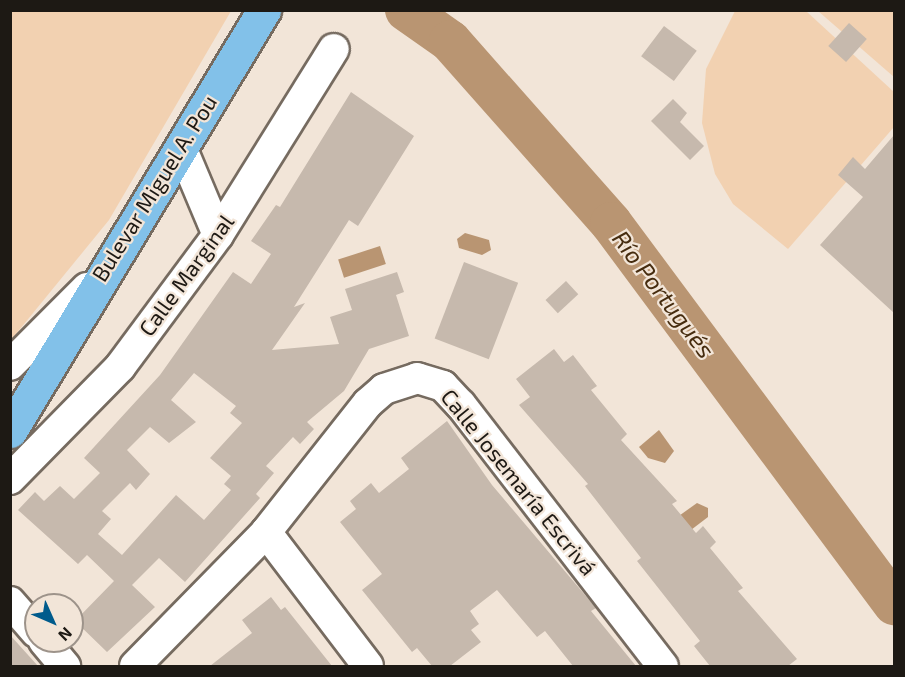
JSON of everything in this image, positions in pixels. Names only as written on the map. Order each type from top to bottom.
[{"type":"main road","name":"Bulevar Miguel A. Pou","points":[[10,431],[34,399],[46,368],[101,273],[264,10]]},
{"type":"main road","name":"Bulevar Miguel A. Pou","points":[[10,402],[46,368]]},
{"type":"street","name":"Calle Marginal","points":[[10,479],[120,367],[218,235],[334,49]]},
{"type":"street","points":[[181,147],[218,235]]},
{"type":"street","points":[[10,365],[101,273]]},
{"type":"street","name":"Calle Josemaría Escrivá","points":[[135,666],[266,532],[368,402],[407,380],[436,381],[508,461],[663,666]]},
{"type":"street","points":[[266,532],[368,666]]},
{"type":"street","points":[[10,602],[24,618]]},
{"type":"street","points":[[54,653],[65,666]]},
{"type":"shaded area","points":[[11,10],[231,11],[109,220],[11,340]]},
{"type":"shaded area","points":[[735,11],[806,11],[894,92],[894,127],[788,249],[733,204],[715,174],[702,123],[706,69]]},
{"type":"shaded area","points":[[818,11],[894,11],[894,77]]},
{"type":"shaded area","points":[[465,233],[489,240],[491,250],[482,255],[459,248],[457,239]]},
{"type":"shaded area","points":[[380,246],[386,264],[344,278],[338,260]]},
{"type":"shaded area","points":[[659,430],[674,451],[665,463],[648,458],[639,447]]},
{"type":"shaded area","points":[[697,503],[708,508],[708,517],[687,533],[676,518]]},
{"type":"building","points":[[849,23],[867,39],[846,62],[828,46]]},
{"type":"building","points":[[664,26],[697,51],[674,81],[641,56]]},
{"type":"building","points":[[351,92],[414,136],[358,226],[349,220],[294,307],[305,303],[272,350],[339,344],[330,317],[352,310],[345,289],[397,272],[404,292],[396,295],[409,336],[369,349],[344,391],[307,422],[314,429],[300,444],[293,437],[266,466],[274,473],[256,494],[260,498],[185,582],[159,558],[132,585],[155,607],[107,652],[84,630],[84,612],[114,581],[87,555],[78,564],[18,510],[35,492],[44,501],[60,486],[74,499],[100,473],[84,458],[160,375],[233,272],[251,284],[271,254],[251,241],[276,205],[280,207]],"holes":[[[194,373],[236,406],[230,413],[242,423],[210,458],[231,476],[224,484],[231,490],[204,520],[176,495],[122,555],[98,534],[111,519],[102,511],[130,483],[136,490],[150,474],[127,450],[150,427],[169,443],[196,422],[171,400]]]},
{"type":"building","points":[[673,99],[687,113],[680,122],[704,146],[690,160],[651,121]]},
{"type":"building","points":[[894,135],[894,313],[820,245],[863,197],[838,175],[853,157],[865,169]]},
{"type":"building","points":[[464,262],[518,283],[489,359],[435,339]]},
{"type":"building","points":[[566,281],[578,294],[558,313],[546,300]]},
{"type":"building","points":[[554,349],[564,362],[573,355],[597,386],[591,390],[627,434],[621,440],[677,501],[672,504],[696,533],[703,526],[716,542],[710,548],[743,588],[738,591],[797,659],[788,666],[710,666],[694,646],[700,641],[637,561],[641,558],[585,486],[588,484],[519,405],[530,397],[516,379]]},
{"type":"building","points":[[447,421],[492,485],[596,608],[591,611],[636,666],[573,666],[545,631],[537,637],[497,590],[470,611],[479,624],[471,630],[481,642],[450,666],[432,666],[417,648],[412,652],[362,590],[382,574],[340,522],[356,509],[350,501],[371,483],[379,493],[409,469],[401,458]]},
{"type":"building","points":[[271,597],[281,610],[285,607],[332,666],[210,666],[252,633],[242,620]]},
{"type":"building","points":[[10,635],[38,666],[10,666]]},
{"type":"waterway","name":"Río Portugués","points":[[406,10],[450,41],[611,223],[894,604]]}]
